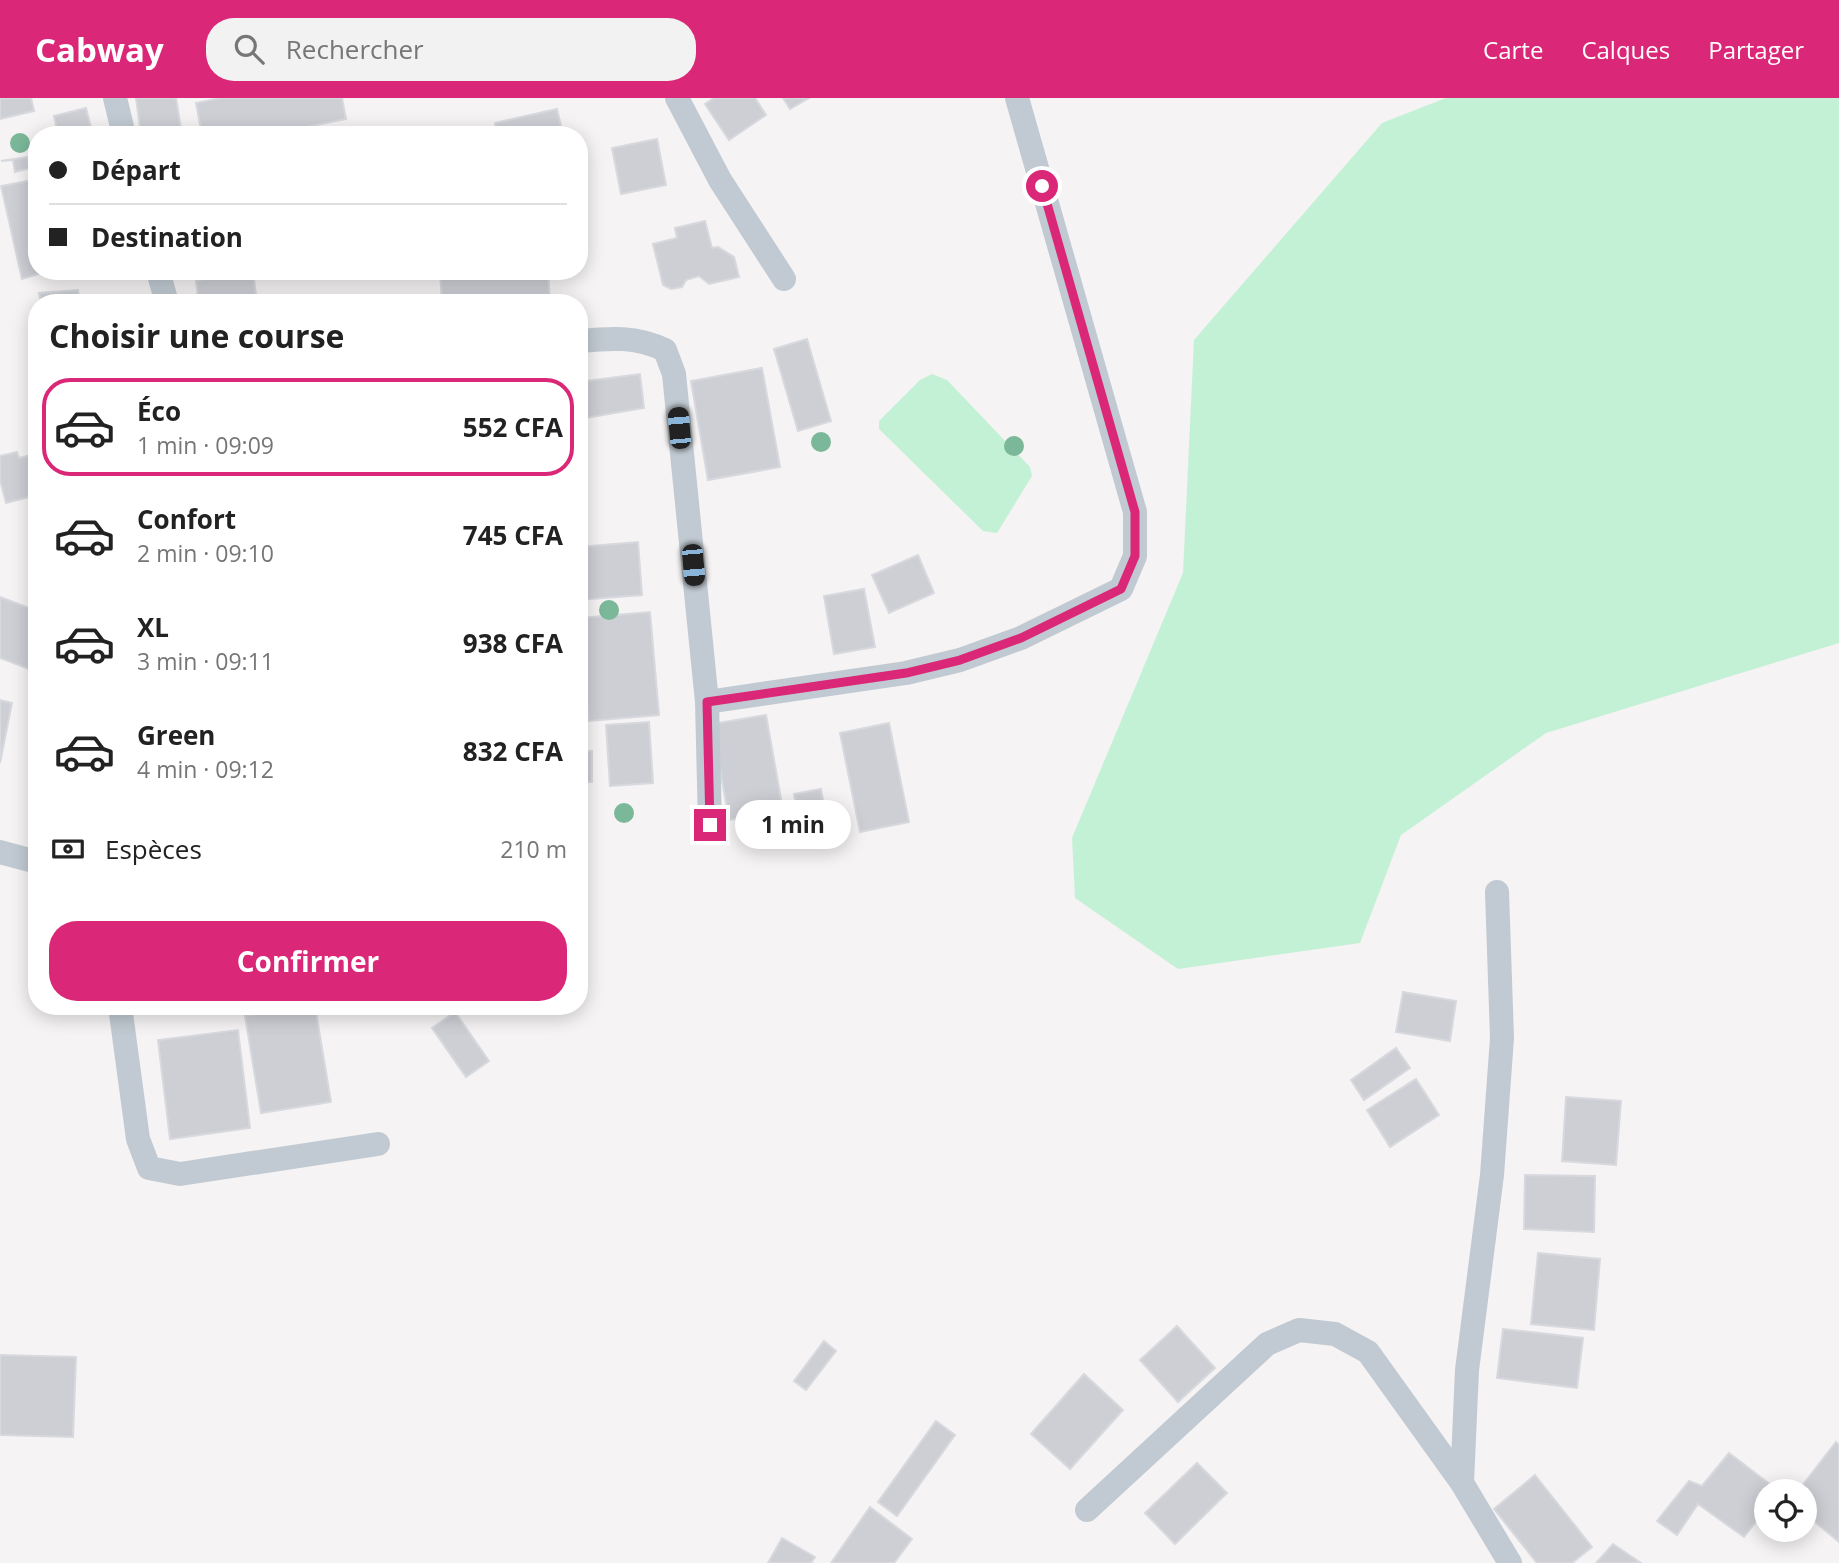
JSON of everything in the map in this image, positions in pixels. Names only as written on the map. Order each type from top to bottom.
[{"type":"street","points":[[114,98],[122,126]]},
{"type":"street","points":[[677,98],[720,180],[784,279]]},
{"type":"street","points":[[707,702],[906,673],[960,660],[1021,638],[1121,589],[1135,556],[1135,512],[1017,98]]},
{"type":"street","points":[[588,340],[616,338],[645,340],[665,350],[674,373],[707,702],[710,825]]},
{"type":"street","points":[[0,852],[28,860]]},
{"type":"street","points":[[1462,1483],[1467,1370],[1492,1175],[1502,1038],[1497,892]]},
{"type":"street","points":[[121,1015],[138,1139],[149,1168],[180,1174],[379,1144]]},
{"type":"street","points":[[1087,1510],[1267,1344],[1299,1330],[1335,1334],[1368,1352],[1462,1483],[1510,1563]]},
{"type":"green space","points":[[1446,98],[1839,98],[1839,643],[1546,733],[1401,835],[1360,943],[1178,969],[1075,898],[1072,838],[1183,573],[1194,340],[1382,123]]},
{"type":"green space","points":[[932,374],[947,380],[1030,467],[1032,476],[997,533],[983,531],[879,429],[879,421],[920,380]]},
{"type":"building","points":[[0,98],[31,98],[34,111],[0,119]]},
{"type":"building","points":[[136,98],[176,98],[181,126],[140,126]]},
{"type":"building","points":[[221,98],[342,98],[346,119],[311,126],[200,126],[196,103]]},
{"type":"building","points":[[714,98],[755,98],[766,115],[729,140],[705,104]]},
{"type":"building","points":[[783,98],[809,98],[790,109]]},
{"type":"building","points":[[86,108],[91,126],[56,126],[54,116]]},
{"type":"building","points":[[557,109],[561,126],[496,126],[495,123]]},
{"type":"building","points":[[657,139],[666,185],[621,194],[612,148]]},
{"type":"building","points":[[27,157],[28,169],[15,172],[13,160],[1,161]]},
{"type":"building","points":[[28,181],[28,277],[22,279],[1,186]]},
{"type":"building","points":[[705,221],[712,248],[718,247],[734,257],[739,277],[709,284],[699,276],[686,280],[682,287],[671,289],[663,285],[653,244],[677,238],[675,228]]},
{"type":"building","points":[[254,280],[256,294],[198,294],[196,281]]},
{"type":"building","points":[[441,280],[549,280],[549,294],[441,294]]},
{"type":"building","points":[[78,290],[79,294],[39,294]]},
{"type":"building","points":[[807,339],[831,421],[798,431],[774,349]]},
{"type":"building","points":[[762,368],[780,467],[708,480],[691,381]]},
{"type":"building","points":[[640,374],[644,408],[588,417],[588,381]]},
{"type":"building","points":[[17,452],[19,458],[28,456],[28,497],[6,503],[0,480],[0,456]]},
{"type":"building","points":[[638,542],[642,595],[588,599],[588,546]]},
{"type":"building","points":[[918,555],[934,593],[889,613],[872,575]]},
{"type":"building","points":[[864,589],[875,647],[834,654],[824,596]]},
{"type":"building","points":[[0,597],[28,608],[28,669],[0,658]]},
{"type":"building","points":[[650,612],[659,715],[589,721],[588,617]]},
{"type":"building","points":[[0,700],[12,703],[0,763]]},
{"type":"building","points":[[766,715],[783,810],[729,820],[712,724]]},
{"type":"building","points":[[649,722],[653,783],[610,786],[606,725]]},
{"type":"building","points":[[889,723],[909,822],[860,832],[840,733]]},
{"type":"building","points":[[588,751],[592,751],[592,782],[588,782]]},
{"type":"building","points":[[821,789],[825,812],[798,817],[794,794]]},
{"type":"building","points":[[1403,992],[1456,1001],[1450,1041],[1396,1032]]},
{"type":"building","points":[[316,1015],[331,1102],[261,1113],[245,1016]]},
{"type":"building","points":[[451,1015],[457,1015],[489,1061],[466,1077],[432,1028]]},
{"type":"building","points":[[238,1030],[250,1128],[170,1139],[158,1040]]},
{"type":"building","points":[[1396,1048],[1410,1068],[1364,1100],[1351,1080]]},
{"type":"building","points":[[1416,1079],[1439,1115],[1390,1147],[1367,1110]]},
{"type":"building","points":[[1566,1097],[1621,1101],[1616,1165],[1562,1161]]},
{"type":"building","points":[[1525,1175],[1595,1176],[1594,1232],[1524,1229]]},
{"type":"building","points":[[1538,1253],[1600,1259],[1594,1330],[1531,1324]]},
{"type":"building","points":[[1177,1326],[1215,1368],[1178,1402],[1140,1360]]},
{"type":"building","points":[[1503,1329],[1583,1338],[1577,1388],[1497,1378]]},
{"type":"building","points":[[824,1341],[836,1351],[806,1390],[794,1381]]},
{"type":"building","points":[[0,1355],[76,1357],[73,1437],[0,1435]]},
{"type":"building","points":[[1084,1374],[1123,1410],[1070,1469],[1031,1434]]},
{"type":"building","points":[[936,1421],[955,1435],[897,1516],[878,1502]]},
{"type":"building","points":[[1836,1442],[1839,1445],[1839,1542],[1817,1524],[1817,1479],[1807,1479]]},
{"type":"building","points":[[1729,1453],[1763,1479],[1754,1479],[1754,1524],[1744,1537],[1698,1504],[1677,1535],[1657,1521],[1689,1481],[1702,1486]]},
{"type":"building","points":[[1197,1463],[1227,1493],[1175,1544],[1145,1513]]},
{"type":"building","points":[[1535,1475],[1592,1547],[1572,1563],[1537,1563],[1494,1509]]},
{"type":"building","points":[[870,1507],[912,1539],[894,1563],[831,1563]]},
{"type":"building","points":[[782,1538],[815,1557],[811,1563],[768,1563]]},
{"type":"building","points":[[1613,1544],[1641,1563],[1596,1563]]},
{"type":"route","points":[[710,825],[707,702],[906,673],[960,660],[1021,638],[1121,589],[1135,556],[1135,512],[1042,186]]}]
